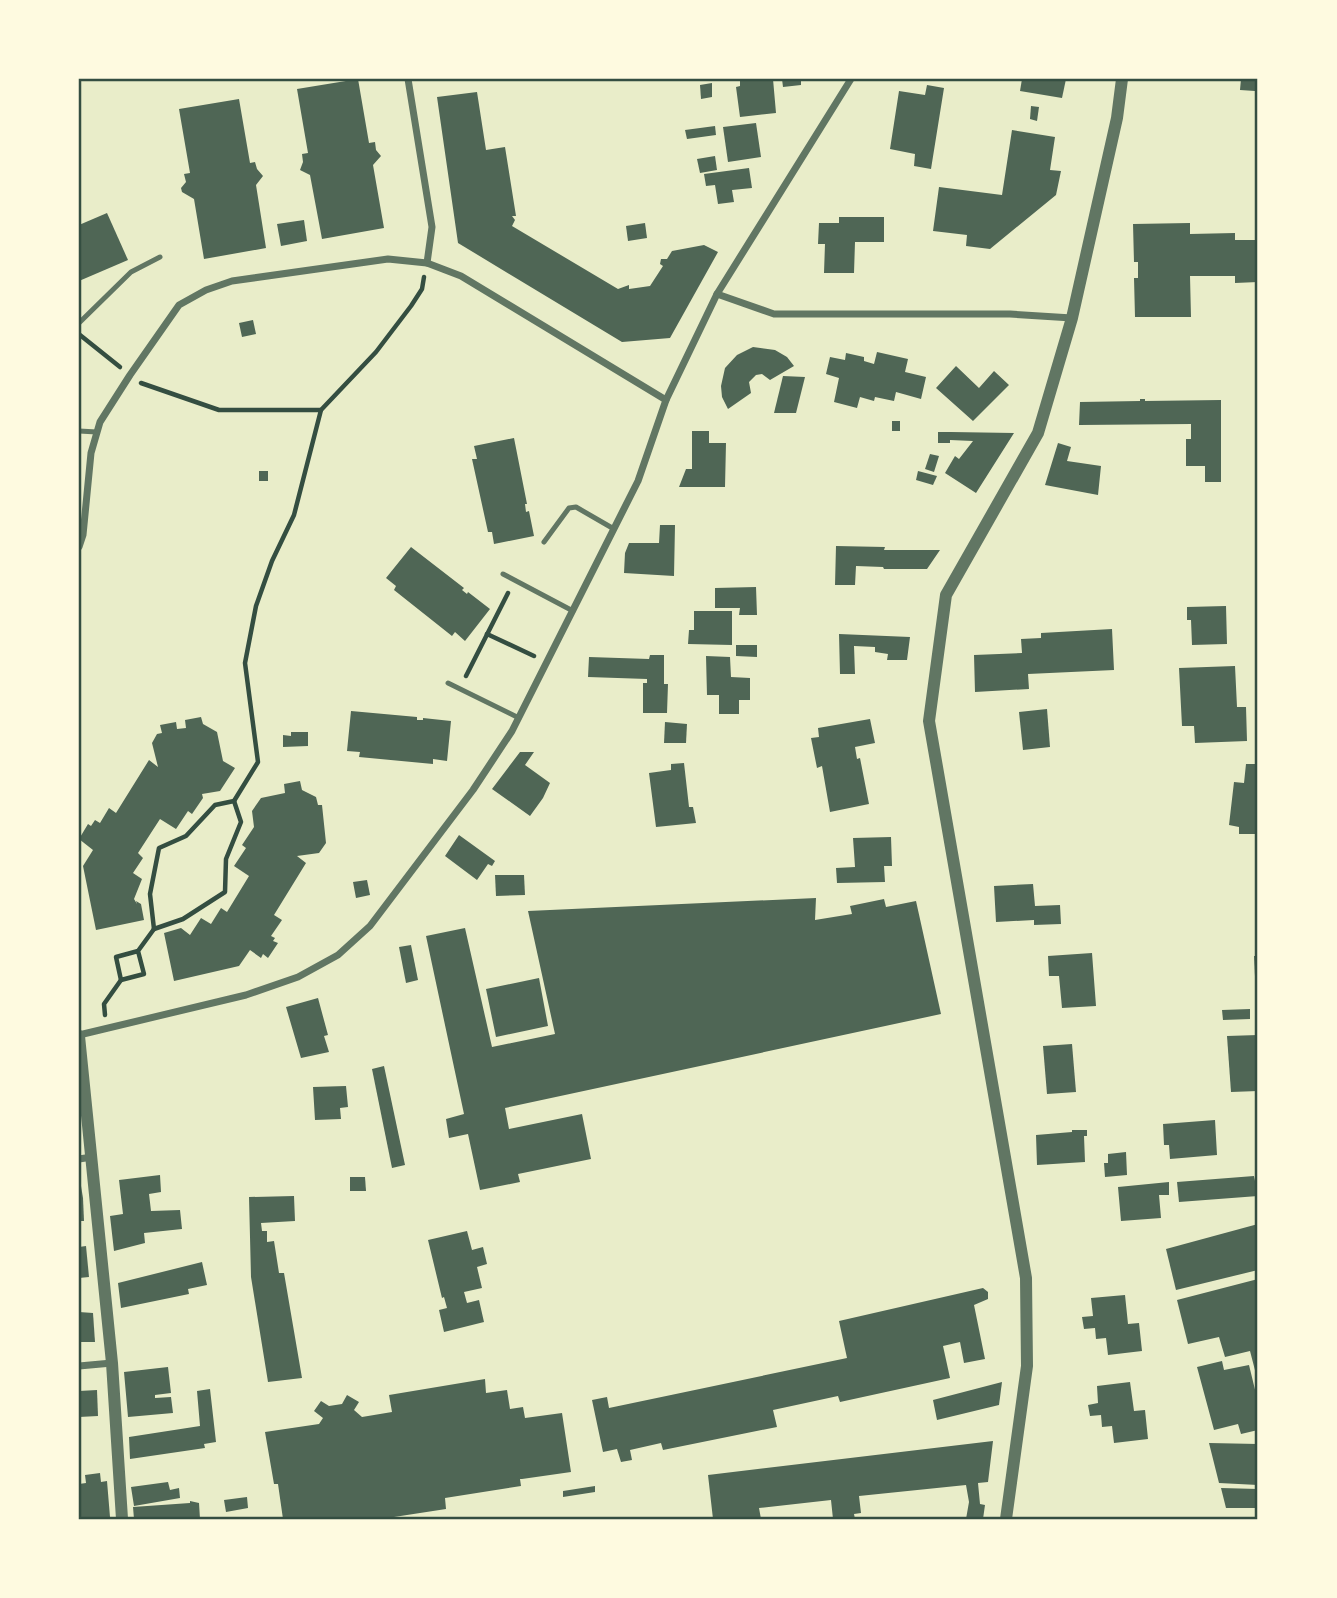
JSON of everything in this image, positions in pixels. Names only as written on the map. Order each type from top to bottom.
[{"type":"street","points":[[408,79],[432,227],[427,263]]},
{"type":"street","points":[[122,1519],[112,1363],[85,1158],[79,1036],[246,995],[298,977],[338,955],[370,926],[472,790],[519,718],[638,481],[666,400],[717,294],[851,79]]},
{"type":"street","points":[[1006,1519],[1027,1366],[1026,1278],[929,721],[946,595],[1038,433],[1072,318],[1117,118],[1122,79]]},
{"type":"street","points":[[79,547],[83,535],[90,453],[100,422],[179,305],[206,290],[232,281],[388,259],[427,263],[461,276],[666,400]]},
{"type":"street","points":[[717,294],[774,314],[1010,314],[1072,318]]},
{"type":"street","points":[[79,1366],[112,1363]]},
{"type":"lane","points":[[79,323],[131,272],[160,257]]},
{"type":"lane","points":[[79,431],[97,432]]},
{"type":"lane","points":[[544,542],[569,508],[576,507],[614,529]]},
{"type":"lane","points":[[503,574],[573,611]]},
{"type":"lane","points":[[448,683],[519,718]]},
{"type":"path","points":[[154,929],[150,894],[159,848],[186,836],[215,805],[234,801],[258,762],[245,663],[256,606],[272,561],[294,515],[321,411],[376,352],[411,306],[422,289],[427,263]]},
{"type":"path","points":[[79,334],[144,385],[219,410],[321,411]]},
{"type":"path","points":[[459,689],[515,580]]},
{"type":"path","points":[[488,634],[547,662]]},
{"type":"path","points":[[121,980],[116,957],[138,951],[154,929],[183,919],[225,892],[226,859],[241,822],[234,801]]},
{"type":"path","points":[[107,1028],[104,1004],[121,980],[144,974],[138,951]]},
{"type":"building","points":[[358,79],[369,143],[375,142],[376,150],[381,156],[373,165],[384,228],[322,239],[310,175],[300,170],[302,154],[308,153],[297,89]]},
{"type":"building","points":[[773,79],[776,113],[740,117],[736,87],[740,86],[740,80]]},
{"type":"building","points":[[782,79],[801,79],[801,85],[783,87]]},
{"type":"building","points":[[1022,79],[1066,79],[1062,98],[1020,91]]},
{"type":"building","points":[[1241,79],[1255,79],[1255,91],[1240,90]]},
{"type":"building","points":[[712,83],[712,97],[701,99],[700,85]]},
{"type":"building","points":[[927,85],[944,88],[931,169],[914,166],[915,154],[890,149],[899,91],[925,95]]},
{"type":"building","points":[[477,92],[486,150],[505,147],[516,216],[512,216],[515,220],[512,226],[618,289],[629,285],[629,289],[650,286],[663,266],[660,264],[661,259],[667,259],[672,251],[704,245],[718,252],[670,338],[622,342],[458,243],[437,97]]},
{"type":"building","points":[[239,99],[250,163],[255,162],[263,176],[256,185],[266,248],[204,259],[194,199],[182,192],[181,188],[186,182],[184,174],[190,173],[179,109]]},
{"type":"building","points":[[1031,106],[1039,107],[1037,121],[1030,119]]},
{"type":"building","points":[[756,123],[761,157],[728,162],[723,127]]},
{"type":"building","points":[[715,126],[716,135],[687,139],[685,130]]},
{"type":"building","points":[[1012,130],[1055,137],[1050,170],[1061,171],[1056,195],[990,249],[966,246],[967,235],[933,231],[939,187],[1002,195]]},
{"type":"building","points":[[715,156],[717,170],[700,173],[697,159]]},
{"type":"building","points":[[749,168],[752,188],[732,190],[734,202],[718,204],[715,185],[706,186],[704,174]]},
{"type":"building","points":[[107,213],[128,260],[79,281],[79,225]]},
{"type":"building","points":[[839,217],[884,217],[884,242],[855,242],[854,273],[824,273],[825,244],[818,244],[819,223],[839,223]]},
{"type":"building","points":[[304,220],[307,241],[281,246],[277,224]]},
{"type":"building","points":[[645,223],[647,238],[628,241],[626,226]]},
{"type":"building","points":[[1190,223],[1190,234],[1235,233],[1235,240],[1258,240],[1258,282],[1235,283],[1235,276],[1190,276],[1191,317],[1135,317],[1134,278],[1138,278],[1138,262],[1134,262],[1133,224]]},
{"type":"building","points":[[253,320],[256,334],[242,337],[239,323]]},
{"type":"building","points":[[753,347],[775,350],[787,357],[794,366],[770,380],[762,374],[756,375],[749,382],[751,393],[728,409],[722,397],[721,386],[725,368],[737,355]]},
{"type":"building","points":[[877,352],[908,359],[905,372],[926,377],[921,399],[896,392],[894,401],[875,397],[874,401],[860,397],[857,408],[834,402],[839,378],[826,374],[830,357],[845,360],[846,353],[864,357],[864,361],[874,364]]},
{"type":"building","points":[[956,366],[979,388],[994,371],[1009,385],[973,421],[936,388]]},
{"type":"building","points":[[783,376],[805,377],[796,413],[774,413]]},
{"type":"building","points":[[1140,399],[1221,400],[1221,482],[1205,482],[1205,466],[1186,466],[1186,439],[1191,439],[1191,424],[1079,425],[1080,402]]},
{"type":"building","points":[[892,421],[900,421],[900,431],[892,431]]},
{"type":"building","points":[[692,431],[709,431],[709,443],[726,443],[725,487],[679,487],[686,469],[692,469]]},
{"type":"building","points":[[938,432],[1014,433],[976,493],[945,473],[955,456],[959,459],[973,441],[950,440],[950,443],[938,443]]},
{"type":"building","points":[[514,438],[527,504],[526,512],[529,511],[534,536],[494,544],[492,532],[488,532],[472,459],[477,459],[474,446]]},
{"type":"building","points":[[1058,443],[1071,447],[1067,461],[1101,466],[1098,495],[1045,485]]},
{"type":"building","points":[[930,454],[939,456],[934,472],[925,469]]},
{"type":"building","points":[[259,471],[268,471],[268,481],[259,481]]},
{"type":"building","points":[[918,471],[937,476],[933,485],[916,480]]},
{"type":"building","points":[[660,525],[675,525],[674,576],[624,573],[625,553],[629,543],[659,543]]},
{"type":"building","points":[[836,546],[885,547],[884,550],[940,550],[927,569],[856,566],[855,585],[835,585]]},
{"type":"building","points":[[411,547],[464,588],[462,590],[467,594],[468,592],[490,609],[465,641],[455,632],[452,636],[394,590],[396,586],[386,578]]},
{"type":"building","points":[[756,587],[757,615],[739,615],[740,608],[715,608],[715,588]]},
{"type":"building","points":[[1226,606],[1227,644],[1192,645],[1191,620],[1187,620],[1187,607]]},
{"type":"building","points":[[694,611],[732,611],[732,645],[688,644],[689,630],[694,630]]},
{"type":"building","points":[[1112,629],[1114,670],[1028,674],[1029,689],[975,692],[974,655],[1022,653],[1021,639],[1041,638],[1041,633]]},
{"type":"building","points":[[839,634],[910,637],[907,660],[887,660],[888,654],[875,652],[875,647],[854,646],[855,674],[840,674]]},
{"type":"building","points":[[736,645],[757,645],[757,657],[736,656]]},
{"type":"building","points":[[650,655],[664,655],[664,684],[668,684],[667,713],[643,713],[643,683],[647,683],[647,679],[588,677],[589,657],[649,659]]},
{"type":"building","points":[[706,656],[730,657],[731,677],[750,678],[750,700],[739,700],[739,714],[719,714],[719,695],[707,695]]},
{"type":"building","points":[[1235,666],[1237,707],[1246,707],[1247,741],[1195,743],[1194,726],[1182,726],[1179,668]]},
{"type":"building","points":[[1047,709],[1050,747],[1023,750],[1019,712]]},
{"type":"building","points":[[351,711],[417,717],[417,720],[423,718],[451,721],[447,761],[433,759],[433,764],[359,757],[360,752],[347,751]]},
{"type":"building","points":[[201,717],[203,724],[217,732],[223,761],[235,768],[220,791],[202,794],[203,798],[192,814],[188,811],[176,829],[160,819],[138,853],[143,858],[133,873],[142,879],[134,899],[137,904],[136,901],[141,904],[144,920],[96,930],[83,866],[93,850],[79,839],[88,824],[91,826],[95,820],[100,823],[109,808],[116,813],[149,760],[158,767],[152,743],[157,734],[162,733],[160,725],[176,722],[177,729],[186,728],[185,720]]},
{"type":"building","points":[[870,719],[875,743],[855,747],[857,759],[860,758],[869,804],[830,812],[822,766],[817,768],[811,738],[819,737],[818,728]]},
{"type":"building","points":[[665,722],[687,724],[686,743],[664,743]]},
{"type":"building","points":[[291,732],[308,732],[308,746],[283,747],[283,735],[291,736]]},
{"type":"building","points":[[520,752],[534,752],[525,765],[550,783],[530,816],[492,789]]},
{"type":"building","points":[[684,763],[689,807],[693,807],[696,823],[656,827],[649,773],[671,770],[671,764]]},
{"type":"building","points":[[1246,764],[1258,764],[1258,834],[1239,834],[1239,827],[1229,825],[1234,782],[1244,783]]},
{"type":"building","points":[[300,781],[302,790],[316,797],[318,805],[322,805],[326,843],[319,853],[297,856],[306,863],[274,915],[282,920],[271,936],[275,938],[273,941],[278,943],[268,958],[263,954],[261,958],[250,950],[239,966],[174,981],[164,933],[181,928],[190,935],[201,918],[211,924],[221,908],[227,912],[249,876],[234,866],[246,848],[242,845],[254,827],[252,811],[261,798],[285,793],[284,784]]},
{"type":"building","points":[[459,835],[495,861],[492,866],[488,864],[477,880],[445,856]]},
{"type":"building","points":[[891,837],[892,866],[884,866],[885,882],[837,883],[836,868],[855,867],[853,838]]},
{"type":"building","points":[[495,875],[524,875],[525,895],[496,896]]},
{"type":"building","points":[[367,880],[370,895],[356,898],[353,882]]},
{"type":"building","points":[[1033,884],[1035,906],[1060,905],[1061,924],[1034,925],[1034,920],[996,922],[994,886]]},
{"type":"building","points":[[816,898],[815,920],[852,914],[850,906],[884,899],[886,907],[916,901],[941,1014],[505,1108],[509,1129],[582,1114],[591,1159],[518,1174],[520,1182],[480,1190],[468,1134],[449,1138],[446,1119],[464,1114],[426,936],[465,928],[492,1047],[555,1034],[528,911]]},
{"type":"building","points":[[411,945],[418,980],[406,983],[399,947]]},
{"type":"building","points":[[1092,953],[1096,1006],[1062,1008],[1059,976],[1049,976],[1048,956]]},
{"type":"building","points":[[1254,956],[1258,956],[1258,997],[1256,997]]},
{"type":"building","points":[[539,978],[548,1026],[496,1037],[486,989]]},
{"type":"building","points":[[318,998],[328,1035],[324,1036],[329,1052],[301,1058],[286,1007]]},
{"type":"building","points":[[1250,1009],[1250,1019],[1223,1020],[1222,1010]]},
{"type":"building","points":[[1258,1035],[1258,1091],[1231,1092],[1227,1036]]},
{"type":"building","points":[[1072,1044],[1076,1092],[1047,1094],[1043,1046]]},
{"type":"building","points":[[384,1066],[405,1165],[392,1168],[372,1069]]},
{"type":"building","points":[[346,1086],[348,1107],[340,1108],[341,1119],[315,1120],[313,1087]]},
{"type":"building","points":[[1215,1120],[1217,1155],[1170,1159],[1169,1145],[1164,1145],[1163,1124]]},
{"type":"building","points":[[1087,1130],[1087,1136],[1084,1136],[1085,1162],[1037,1165],[1036,1135]]},
{"type":"building","points":[[1126,1152],[1127,1175],[1105,1177],[1104,1163],[1108,1163],[1108,1154]]},
{"type":"building","points":[[160,1175],[161,1192],[149,1194],[151,1211],[180,1210],[182,1229],[144,1233],[145,1243],[114,1251],[110,1216],[123,1214],[119,1180]]},
{"type":"building","points":[[1254,1176],[1258,1196],[1179,1202],[1177,1182]]},
{"type":"building","points":[[350,1177],[365,1177],[366,1191],[350,1191]]},
{"type":"building","points":[[1169,1182],[1169,1195],[1159,1195],[1161,1218],[1121,1221],[1118,1187]]},
{"type":"building","points":[[79,1186],[83,1198],[84,1221],[79,1221]]},
{"type":"building","points":[[294,1196],[295,1221],[261,1223],[262,1231],[267,1231],[267,1242],[274,1241],[279,1273],[284,1273],[302,1378],[268,1382],[251,1277],[249,1197]]},
{"type":"building","points":[[1258,1224],[1258,1270],[1176,1290],[1166,1249]]},
{"type":"building","points":[[467,1231],[472,1250],[483,1247],[487,1264],[477,1267],[482,1288],[464,1292],[467,1303],[479,1300],[484,1322],[444,1332],[439,1310],[447,1308],[444,1297],[442,1298],[428,1240]]},
{"type":"building","points":[[86,1246],[89,1277],[79,1278],[79,1247]]},
{"type":"building","points":[[202,1262],[207,1285],[188,1289],[189,1294],[121,1308],[118,1283]]},
{"type":"building","points":[[1258,1279],[1257,1378],[1250,1351],[1225,1357],[1219,1337],[1188,1344],[1177,1300]]},
{"type":"building","points":[[983,1288],[988,1292],[988,1299],[974,1305],[985,1359],[964,1363],[960,1342],[943,1346],[950,1378],[840,1402],[838,1396],[773,1410],[777,1427],[663,1450],[661,1443],[630,1450],[632,1460],[621,1462],[617,1449],[603,1452],[592,1400],[607,1397],[609,1408],[847,1358],[839,1321]]},
{"type":"building","points":[[1125,1295],[1128,1324],[1139,1323],[1142,1351],[1108,1355],[1106,1338],[1096,1339],[1095,1328],[1084,1329],[1082,1317],[1093,1316],[1091,1298]]},
{"type":"building","points":[[79,1312],[93,1313],[95,1342],[79,1342]]},
{"type":"building","points":[[1222,1361],[1224,1370],[1249,1365],[1258,1402],[1258,1430],[1241,1434],[1238,1424],[1214,1430],[1197,1367]]},
{"type":"building","points":[[168,1367],[171,1393],[155,1395],[155,1398],[171,1397],[173,1413],[128,1417],[124,1372]]},
{"type":"building","points":[[485,1379],[486,1393],[507,1390],[510,1409],[523,1407],[525,1418],[562,1413],[571,1472],[520,1479],[521,1486],[445,1498],[446,1509],[381,1519],[283,1519],[278,1484],[274,1484],[265,1432],[319,1424],[323,1418],[314,1411],[321,1401],[329,1406],[342,1404],[347,1395],[359,1402],[354,1410],[362,1417],[392,1412],[389,1395]]},
{"type":"building","points":[[1002,1382],[999,1405],[937,1420],[933,1400]]},
{"type":"building","points":[[1130,1382],[1134,1411],[1145,1410],[1148,1439],[1114,1443],[1112,1426],[1102,1427],[1101,1415],[1090,1416],[1088,1405],[1098,1403],[1097,1386]]},
{"type":"building","points":[[210,1389],[216,1442],[204,1444],[205,1448],[130,1459],[129,1437],[200,1426],[197,1391]]},
{"type":"building","points":[[97,1390],[98,1416],[79,1417],[79,1391]]},
{"type":"building","points":[[993,1441],[988,1482],[978,1483],[980,1504],[985,1505],[983,1519],[966,1519],[969,1502],[966,1485],[859,1496],[861,1513],[854,1514],[855,1519],[833,1519],[831,1500],[759,1508],[761,1519],[713,1519],[708,1475]]},
{"type":"building","points":[[1209,1443],[1258,1444],[1258,1485],[1219,1483]]},
{"type":"building","points":[[100,1473],[101,1482],[107,1481],[110,1517],[79,1519],[79,1484],[86,1483],[85,1475]]},
{"type":"building","points":[[168,1482],[170,1490],[179,1488],[180,1498],[134,1506],[131,1487]]},
{"type":"building","points":[[595,1486],[595,1492],[563,1497],[563,1491]]},
{"type":"building","points":[[1221,1488],[1258,1489],[1258,1508],[1226,1508]]},
{"type":"building","points":[[247,1497],[248,1508],[226,1512],[224,1500]]},
{"type":"building","points":[[190,1501],[199,1503],[200,1519],[134,1519],[133,1507]]}]
